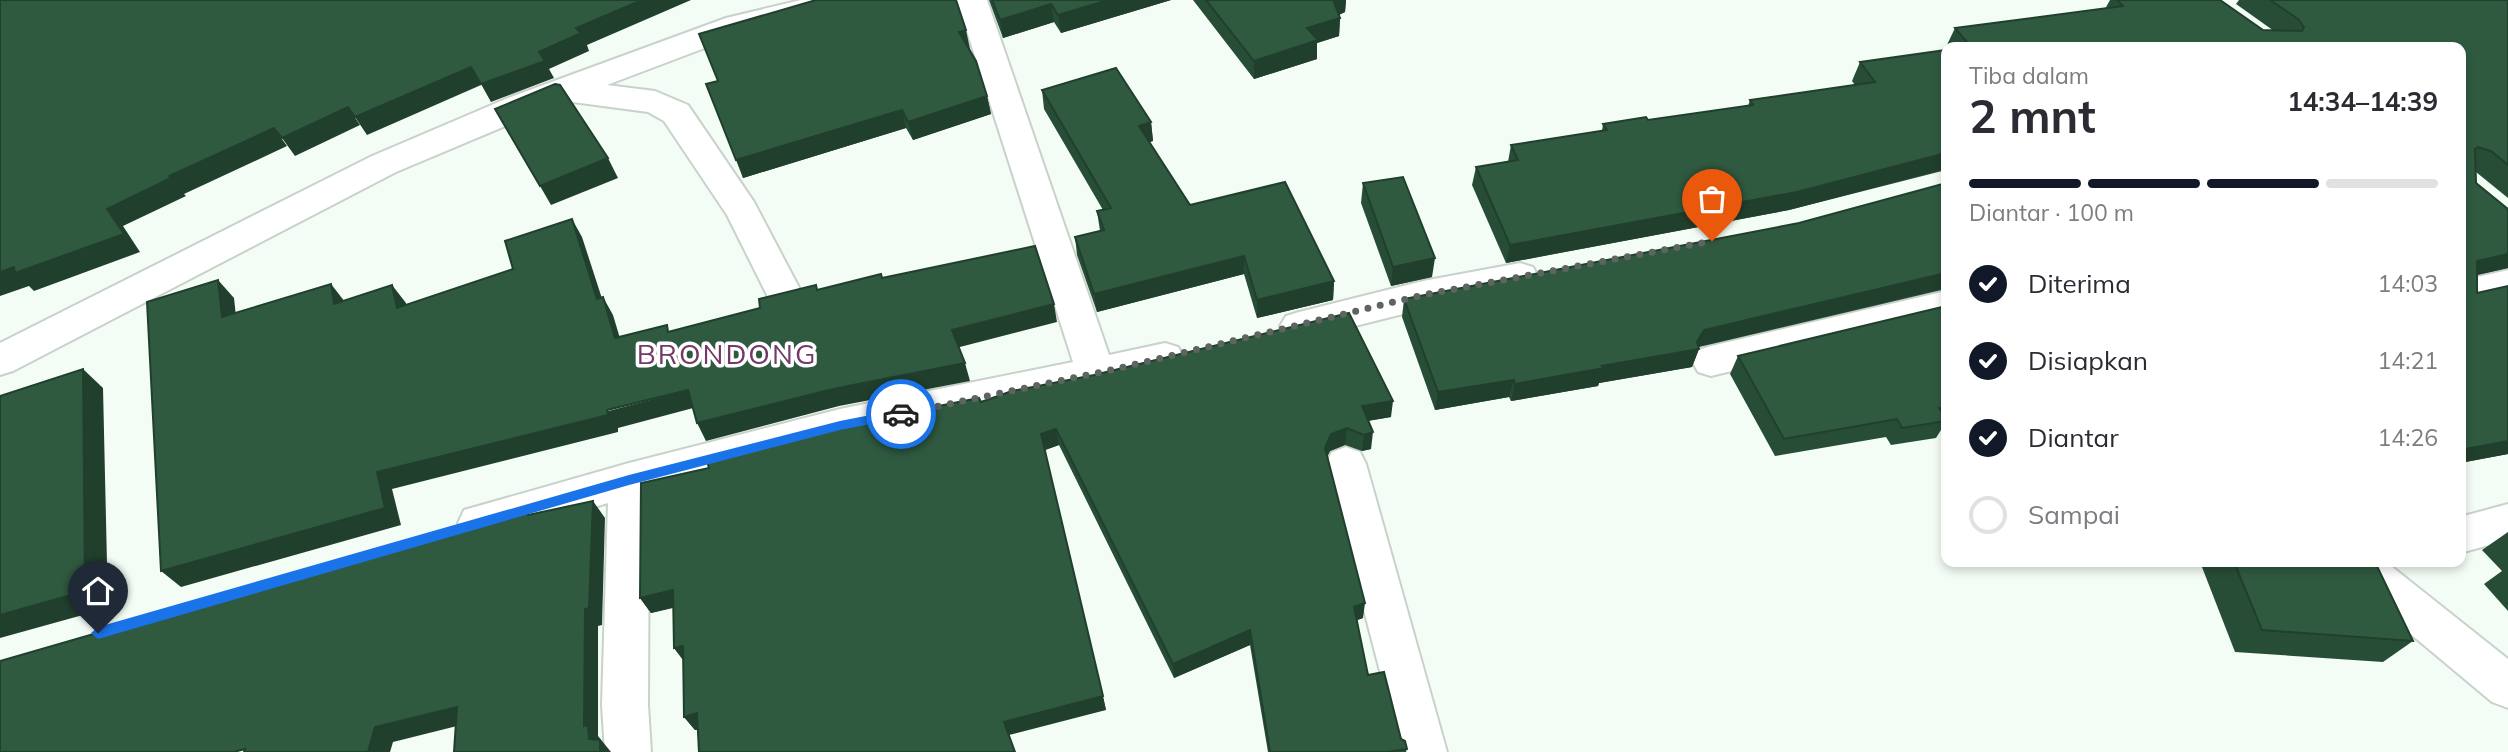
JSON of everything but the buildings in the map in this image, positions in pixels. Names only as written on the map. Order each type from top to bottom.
[{"type":"street","points":[[0,360],[384,164],[562,90],[688,43],[731,13],[840,0]]},
{"type":"street","points":[[972,0],[1096,374]]},
{"type":"street","points":[[655,102],[688,43]]},
{"type":"street","points":[[562,90],[655,102],[676,113],[742,211],[786,297]]},
{"type":"street","points":[[1261,335],[1423,295],[1559,270]]},
{"type":"street","points":[[2466,294],[2508,284]]},
{"type":"street","points":[[1711,361],[1941,306]]},
{"type":"street","points":[[443,534],[629,480],[840,425],[1096,374],[1196,351]]},
{"type":"street","points":[[1346,464],[1424,752]]},
{"type":"street","points":[[628,752],[625,705],[629,480]]},
{"type":"street","points":[[2466,534],[2508,522]]},
{"type":"street","points":[[2365,567],[2508,687]]},
{"type":"way so far","points":[[901,414],[1179,355],[1423,295],[1712,241]]},
{"type":"district","name":"BRONDONG","points":[[727,354]]},
{"type":"route","points":[[98,633],[629,480],[840,425],[901,414]]}]
